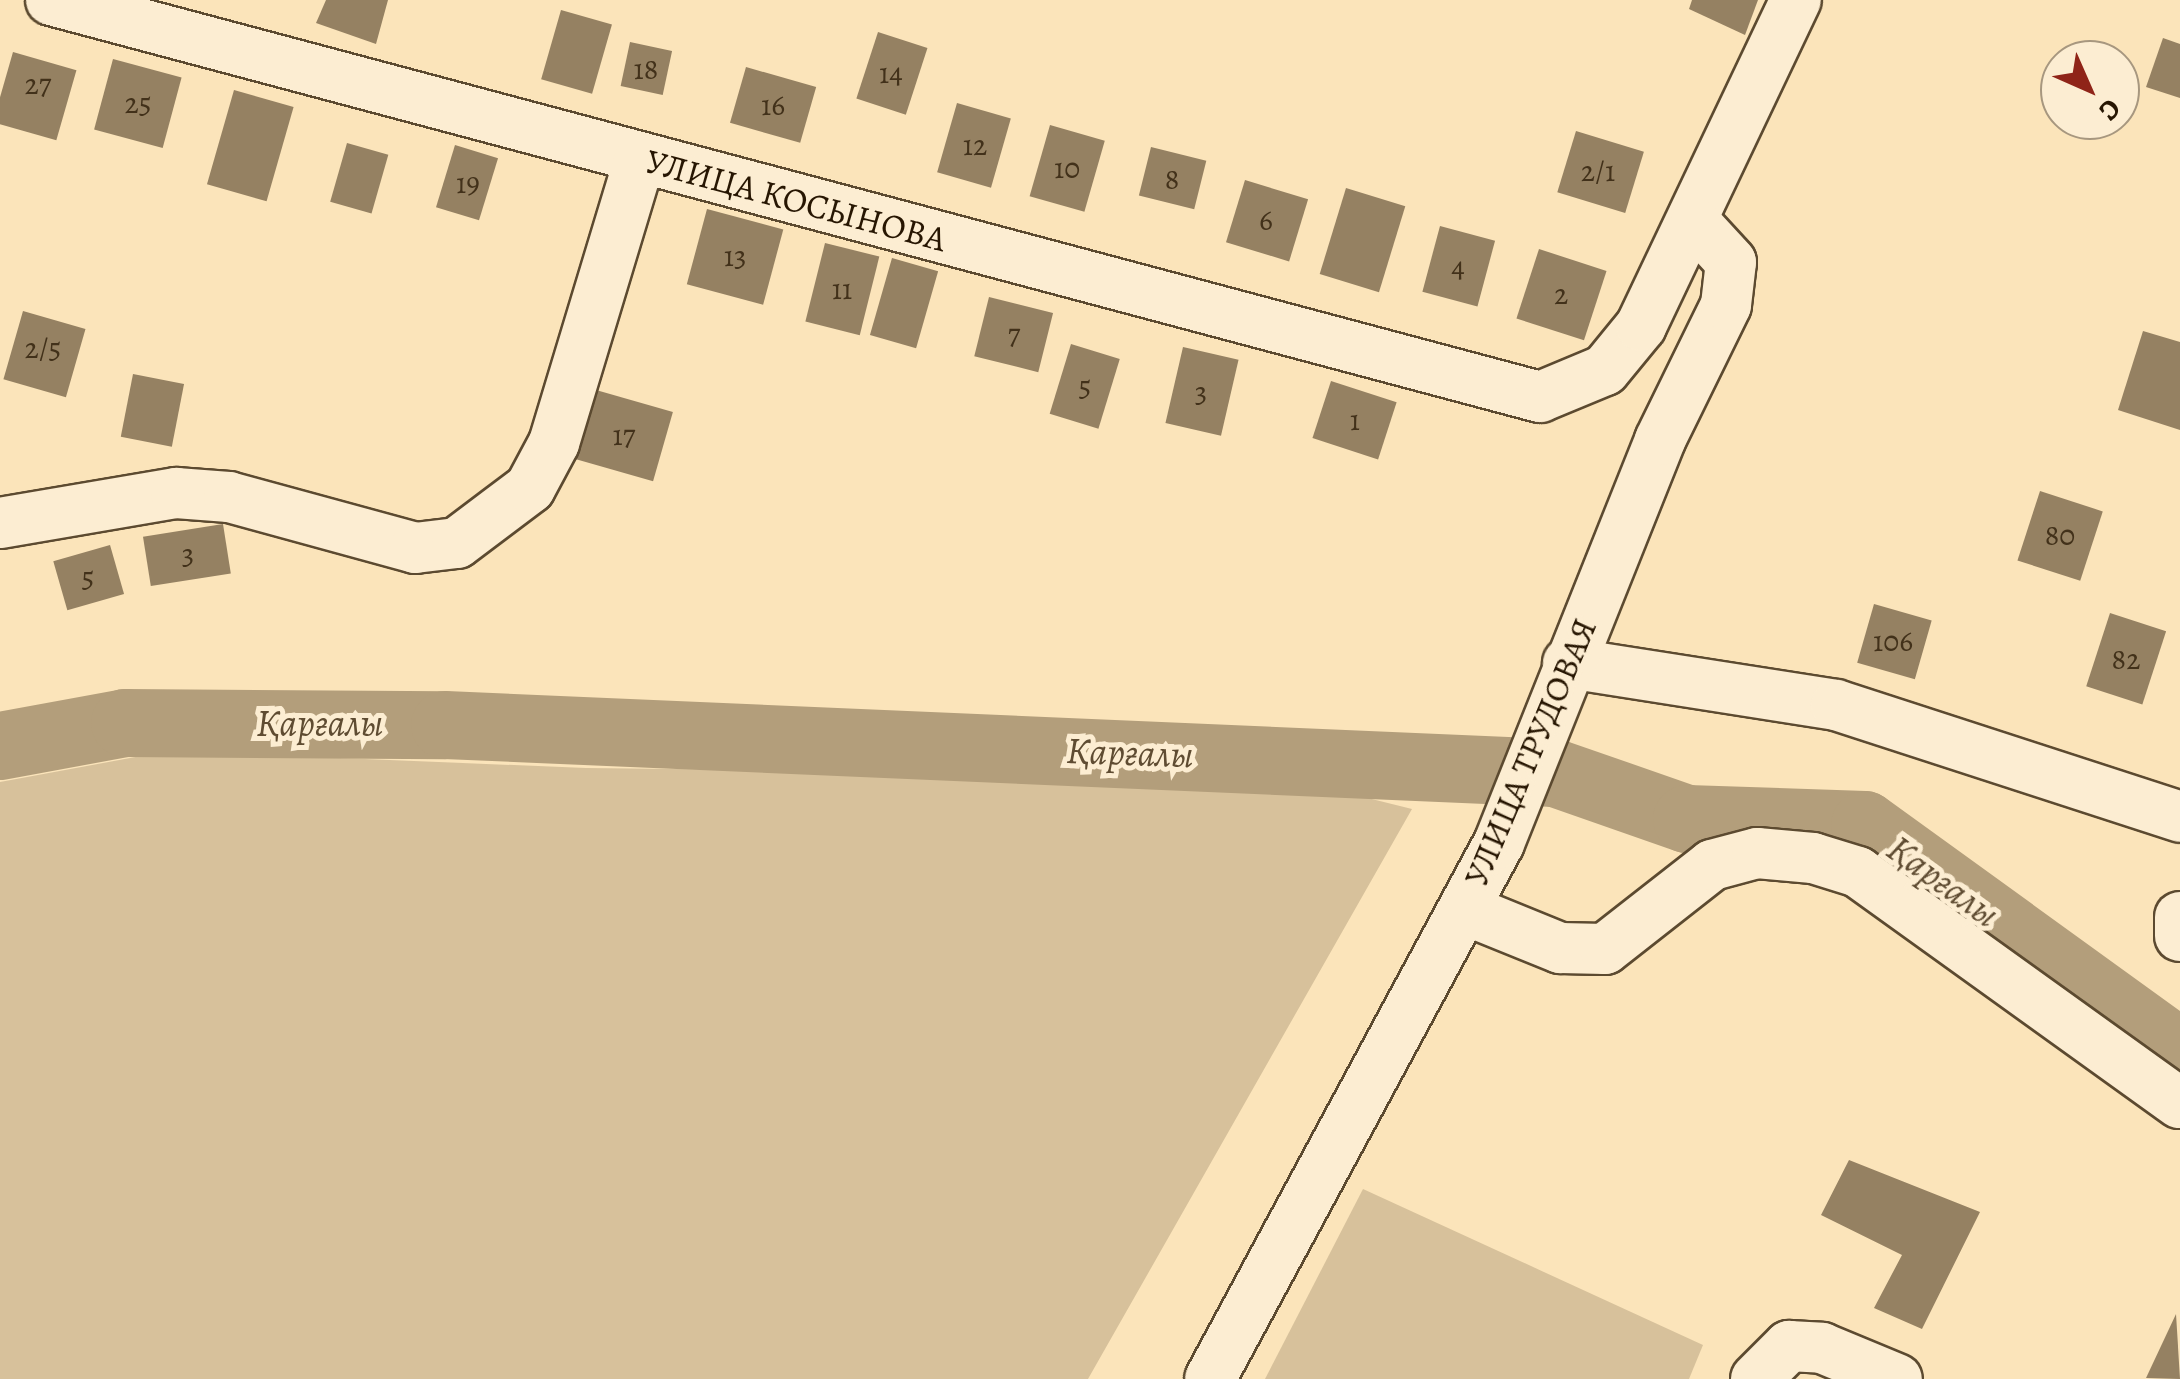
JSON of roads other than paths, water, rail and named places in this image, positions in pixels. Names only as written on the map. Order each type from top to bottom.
[{"type":"street","name":"УЛИЦА КОСЫНОВА","points":[[51,0],[1540,397],[1604,370],[1640,326],[1696,224]]},
{"type":"street","points":[[1696,224],[1796,0]]},
{"type":"street","points":[[0,524],[176,493],[229,497],[415,548],[471,535],[530,488],[554,443],[640,158]]},
{"type":"street","name":"УЛИЦА ТРУДОВАЯ","points":[[1210,1379],[1500,842],[1568,662],[1726,305],[1731,262],[1696,224]]},
{"type":"street","points":[[1568,662],[1836,704],[2180,816]]},
{"type":"street","points":[[1464,909],[1560,948],[1605,949],[1712,865],[1757,853],[1814,858],[1858,872],[2180,1102]]},
{"type":"street","points":[[1772,1363],[1822,1348],[1898,1379]]},
{"type":"waterway","name":"Қарғалы","points":[[0,746],[125,723],[445,725],[1555,773],[1687,819],[1865,825],[2180,1053]]}]
